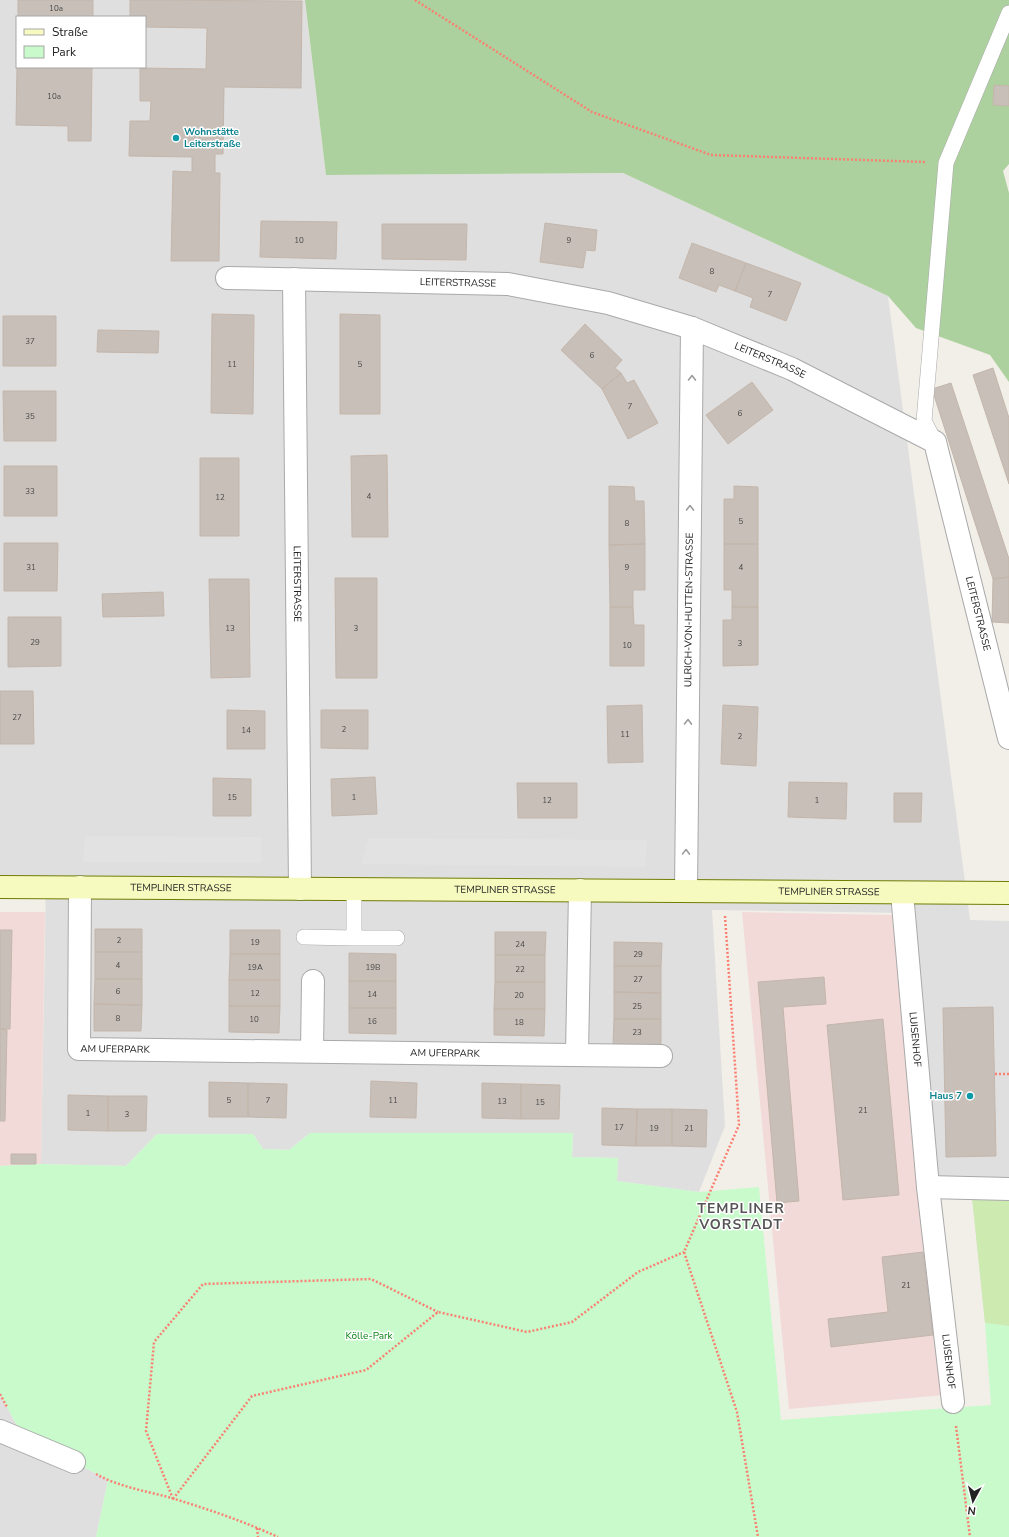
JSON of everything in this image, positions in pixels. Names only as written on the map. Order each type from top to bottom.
[{"type":"street","name":"LEITERSTRASSE","points":[[227,278],[508,284],[608,303],[692,328],[792,369],[935,442],[1009,738]]},
{"type":"street","name":"LEITERSTRASSE","points":[[294,279],[300,889]]},
{"type":"street","name":"ULRICH-VON-HUTTEN-STRASSE","points":[[686,891],[692,328]]},
{"type":"street","name":"TEMPLINER STRASSE","points":[[0,887],[1009,893]]},
{"type":"street","name":"AM UFERPARK","points":[[80,887],[79,1049],[661,1056]]},
{"type":"street","points":[[577,1054],[580,890]]},
{"type":"street","name":"LUISENHOF","points":[[902,893],[928,1187],[953,1402]]},
{"type":"street","points":[[312,1052],[313,981]]},
{"type":"street","points":[[928,1187],[1009,1189]]},
{"type":"street","points":[[0,1432],[74,1462]]},
{"type":"lane","points":[[935,442],[924,421],[946,163],[1009,12]]},
{"type":"lane","points":[[354,889],[354,938]]},
{"type":"lane","points":[[304,937],[397,938]]},
{"type":"path","points":[[415,0],[592,112],[711,155],[946,163]]},
{"type":"path","points":[[726,935],[739,1125],[684,1252],[737,1412],[758,1537]]},
{"type":"path","points":[[995,1074],[1009,1074]]},
{"type":"path","points":[[172,1499],[146,1431],[154,1342],[203,1284],[371,1279],[438,1312],[527,1332],[572,1322],[638,1272],[684,1252]]},
{"type":"path","points":[[172,1499],[252,1396],[366,1370],[438,1312]]},
{"type":"path","name":"LUISENHOF","points":[[953,1402],[970,1537]]},
{"type":"path","points":[[74,1462],[108,1480],[257,1527],[278,1537]]},
{"type":"path","points":[[257,1527],[258,1537]]},
{"type":"shaded area","points":[[0,0],[305,0],[326,175],[623,173],[888,296],[970,920],[1009,921],[1009,1326],[985,1323],[972,1197],[939,1194],[910,913],[712,910],[725,1126],[699,1192],[617,1181],[618,1158],[572,1157],[573,1133],[310,1133],[289,1150],[263,1149],[253,1134],[157,1134],[126,1166],[41,1164],[46,878],[0,879]]},
{"type":"shaded area","points":[[85,836],[261,837],[261,863],[83,862]]},
{"type":"shaded area","points":[[369,838],[647,840],[645,867],[361,864]]},
{"type":"shaded area","points":[[0,912],[45,912],[41,1164],[0,1166]]},
{"type":"shaded area","points":[[742,912],[892,915],[945,1395],[789,1409]]},
{"type":"shaded area","points":[[0,1395],[27,1443],[74,1462],[108,1480],[96,1537],[0,1537]]},
{"type":"green space","points":[[305,0],[1009,0],[1009,164],[1003,171],[1009,193],[1009,382],[990,355],[916,328],[888,296],[623,173],[326,175]]},
{"type":"green space","name":"Kölle-Park","points":[[310,1133],[573,1133],[572,1157],[618,1158],[617,1181],[699,1192],[759,1187],[781,1420],[991,1405],[985,1323],[1009,1326],[1009,1537],[96,1537],[108,1480],[74,1462],[27,1443],[0,1395],[0,1166],[41,1164],[126,1166],[157,1134],[253,1134],[263,1149],[289,1150]]},
{"type":"green space","points":[[972,1197],[1009,1201],[1009,1326],[985,1323]]},
{"type":"building","points":[[18,0],[93,0],[93,16],[18,16]]},
{"type":"building","name":"Wohnstätte Leiterstraße","points":[[130,0],[302,1],[301,88],[224,87],[223,154],[215,154],[215,173],[220,173],[219,261],[171,261],[173,171],[192,172],[192,157],[129,156],[130,121],[150,121],[151,101],[140,101],[140,68],[206,69],[207,28],[146,27],[146,16],[130,16]]},
{"type":"building","points":[[17,68],[92,68],[91,141],[68,141],[68,126],[16,125]]},
{"type":"building","points":[[994,85],[1009,86],[1009,106],[993,105]]},
{"type":"building","points":[[261,221],[337,222],[336,259],[260,257]]},
{"type":"building","points":[[545,223],[597,230],[595,251],[586,250],[583,268],[540,262]]},
{"type":"building","points":[[382,224],[467,224],[466,260],[382,259]]},
{"type":"building","points":[[692,243],[746,263],[735,291],[719,285],[716,292],[679,278]]},
{"type":"building","points":[[746,263],[801,283],[786,321],[750,307],[753,298],[735,291]]},
{"type":"building","points":[[212,314],[254,315],[253,414],[211,413]]},
{"type":"building","points":[[340,314],[380,315],[380,414],[340,414]]},
{"type":"building","points":[[3,316],[56,316],[56,366],[3,366]]},
{"type":"building","points":[[585,324],[622,360],[615,368],[621,373],[602,389],[561,350]]},
{"type":"building","points":[[98,330],[159,331],[158,353],[97,352]]},
{"type":"building","points":[[993,368],[1009,418],[1009,484],[973,375]]},
{"type":"building","points":[[621,373],[627,383],[634,380],[658,423],[628,439],[602,389]]},
{"type":"building","points":[[752,382],[773,410],[728,444],[706,415]]},
{"type":"building","points":[[951,383],[1009,559],[1009,577],[993,579],[932,389]]},
{"type":"building","points":[[3,391],[56,391],[56,441],[4,441]]},
{"type":"building","points":[[387,455],[388,537],[352,537],[351,456]]},
{"type":"building","points":[[200,458],[239,458],[239,536],[200,536]]},
{"type":"building","points":[[4,466],[57,466],[57,516],[4,516]]},
{"type":"building","points":[[609,486],[634,487],[635,501],[644,501],[645,544],[609,545]]},
{"type":"building","points":[[734,486],[758,487],[758,544],[724,544],[724,499],[734,499]]},
{"type":"building","points":[[4,543],[58,543],[57,591],[4,591]]},
{"type":"building","points":[[645,544],[645,590],[633,590],[633,607],[610,607],[609,545]]},
{"type":"building","points":[[724,544],[758,544],[758,607],[732,607],[732,590],[724,590]]},
{"type":"building","points":[[1009,577],[1009,623],[992,622],[993,579]]},
{"type":"building","points":[[335,578],[377,578],[377,678],[336,678]]},
{"type":"building","points":[[209,579],[249,579],[250,677],[211,678]]},
{"type":"building","points":[[163,592],[164,616],[103,617],[102,594]]},
{"type":"building","points":[[610,607],[633,607],[634,625],[644,625],[644,666],[610,666]]},
{"type":"building","points":[[732,607],[758,607],[758,665],[723,666],[723,620],[732,620]]},
{"type":"building","points":[[8,617],[61,617],[61,666],[8,667]]},
{"type":"building","points":[[0,691],[33,691],[34,744],[0,744]]},
{"type":"building","points":[[642,705],[643,762],[608,763],[607,706]]},
{"type":"building","points":[[723,705],[758,707],[756,766],[721,764]]},
{"type":"building","points":[[227,710],[265,711],[265,749],[227,749]]},
{"type":"building","points":[[321,710],[368,710],[368,749],[321,748]]},
{"type":"building","points":[[375,777],[377,814],[332,816],[331,779]]},
{"type":"building","points":[[213,778],[251,779],[251,816],[213,816]]},
{"type":"building","points":[[789,782],[847,783],[846,819],[788,817]]},
{"type":"building","points":[[517,783],[577,783],[577,818],[518,818]]},
{"type":"building","points":[[894,793],[922,793],[921,822],[894,822]]},
{"type":"building","points":[[95,929],[142,929],[142,952],[95,952]]},
{"type":"building","points":[[0,930],[12,930],[10,1029],[0,1029]]},
{"type":"building","points":[[230,930],[280,930],[280,954],[230,954]]},
{"type":"building","points":[[495,932],[546,932],[545,955],[495,955]]},
{"type":"building","points":[[614,942],[662,943],[661,966],[614,966]]},
{"type":"building","points":[[95,952],[142,952],[142,979],[95,979]]},
{"type":"building","points":[[349,953],[396,954],[396,981],[349,981]]},
{"type":"building","points":[[230,954],[280,954],[280,980],[229,980]]},
{"type":"building","points":[[495,955],[545,955],[545,982],[495,982]]},
{"type":"building","points":[[614,966],[661,966],[661,993],[614,992]]},
{"type":"building","points":[[824,977],[826,1004],[783,1007],[799,1201],[777,1203],[758,982]]},
{"type":"building","points":[[95,979],[142,979],[142,1005],[94,1004]]},
{"type":"building","points":[[229,980],[280,980],[280,1006],[229,1006]]},
{"type":"building","points":[[349,981],[396,981],[396,1008],[349,1008]]},
{"type":"building","points":[[495,982],[545,982],[545,1009],[494,1009]]},
{"type":"building","points":[[614,992],[661,993],[661,1019],[614,1019]]},
{"type":"building","points":[[94,1004],[142,1005],[141,1031],[94,1031]]},
{"type":"building","points":[[229,1006],[280,1006],[279,1033],[229,1032]]},
{"type":"building","name":"Haus 7","points":[[993,1007],[996,1156],[946,1157],[943,1008]]},
{"type":"building","points":[[349,1008],[396,1008],[396,1034],[349,1033]]},
{"type":"building","points":[[494,1009],[545,1009],[544,1036],[494,1035]]},
{"type":"building","points":[[614,1019],[661,1019],[661,1046],[613,1045]]},
{"type":"building","points":[[883,1019],[899,1195],[843,1200],[827,1025]]},
{"type":"building","points":[[0,1029],[7,1030],[5,1121],[0,1121]]},
{"type":"building","points":[[371,1081],[417,1083],[416,1118],[370,1117]]},
{"type":"building","points":[[209,1082],[248,1083],[248,1117],[209,1117]]},
{"type":"building","points":[[248,1083],[287,1084],[286,1118],[248,1117]]},
{"type":"building","points":[[482,1083],[521,1084],[521,1119],[482,1118]]},
{"type":"building","points":[[521,1084],[560,1085],[559,1119],[521,1119]]},
{"type":"building","points":[[68,1095],[108,1096],[108,1131],[68,1130]]},
{"type":"building","points":[[108,1096],[147,1096],[146,1131],[108,1131]]},
{"type":"building","points":[[602,1108],[637,1109],[636,1146],[602,1145]]},
{"type":"building","points":[[637,1109],[672,1109],[672,1146],[636,1146]]},
{"type":"building","points":[[672,1109],[707,1110],[706,1147],[672,1146]]},
{"type":"building","points":[[11,1154],[36,1154],[36,1164],[11,1164]]},
{"type":"building","points":[[923,1252],[933,1335],[831,1347],[828,1319],[888,1312],[882,1257]]},
{"type":"place","name":"Wohnstätte Leiterstraße","points":[[176,138]]},
{"type":"place","name":"Haus 7","points":[[970,1096]]},
{"type":"district","name":"TEMPLINER VORSTADT","points":[[741,1216]]}]
